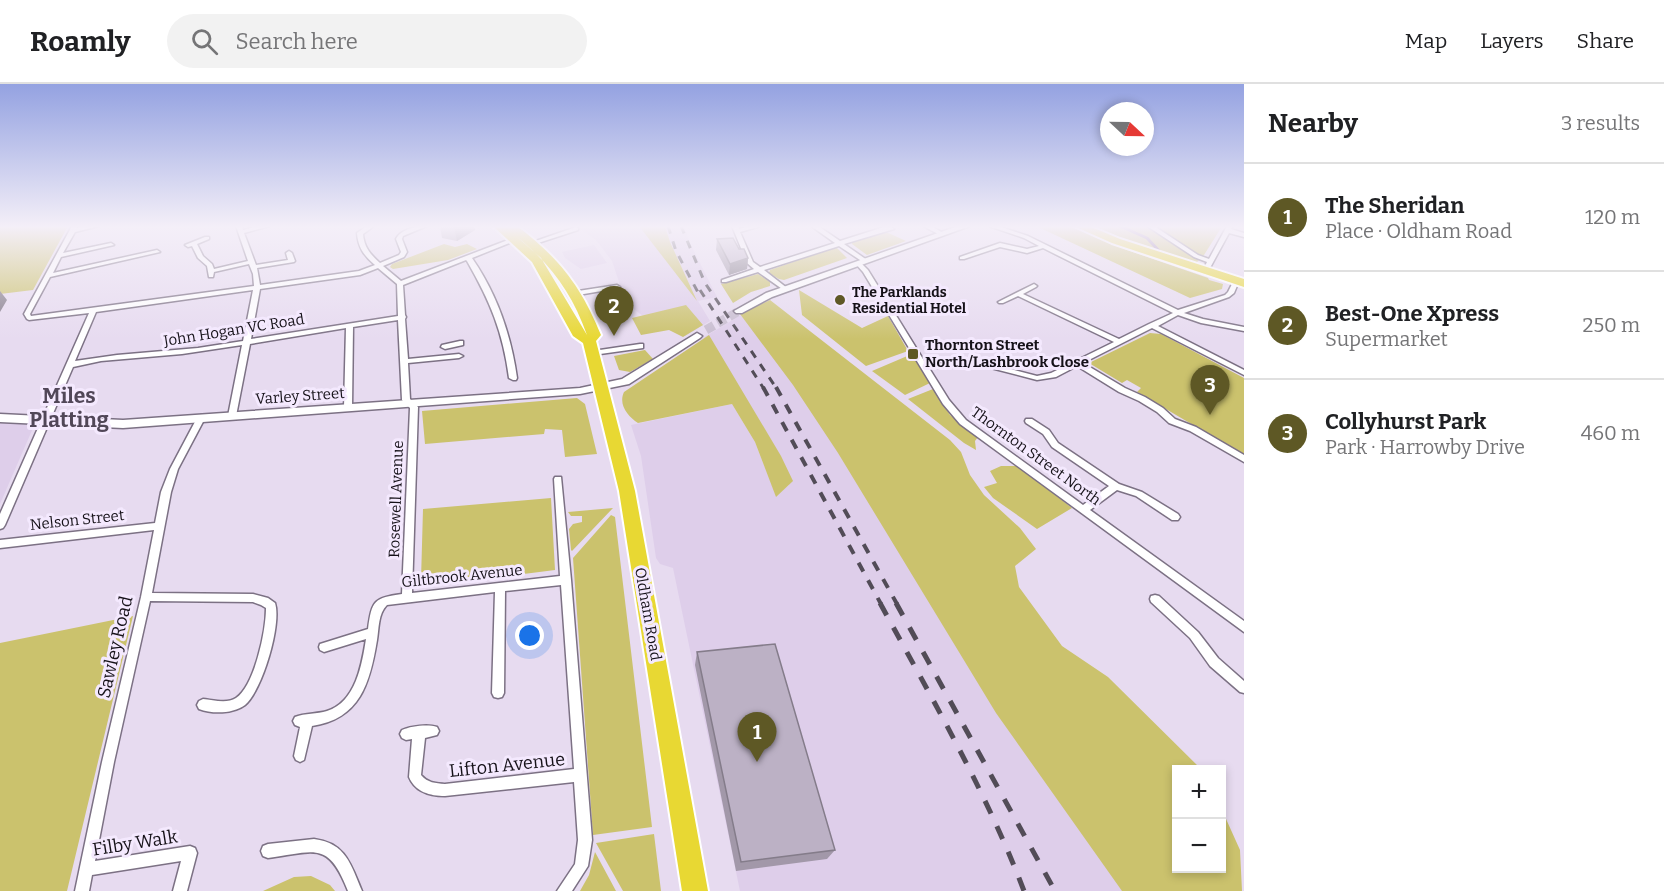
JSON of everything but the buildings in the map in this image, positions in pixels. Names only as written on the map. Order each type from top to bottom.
[{"type":"highway","name":"Oldham Road","points":[[539,264],[580,336],[591,347],[602,386],[627,491],[695,891]]},
{"type":"highway","name":"Oldham Road","points":[[555,264],[578,293],[594,335],[591,347]]},
{"type":"highway","points":[[1198,264],[1240,282]]},
{"type":"street","points":[[54,264],[27,314],[29,318],[360,273],[385,264]]},
{"type":"street","points":[[47,276],[104,264]]},
{"type":"street","points":[[208,264],[211,273],[257,264]]},
{"type":"street","points":[[232,416],[257,288],[253,264]]},
{"type":"street","points":[[378,264],[400,284],[406,361],[457,357],[453,345]]},
{"type":"street","points":[[400,284],[450,264]]},
{"type":"street","points":[[472,264],[499,312],[512,360],[513,378]]},
{"type":"street","points":[[751,264],[785,289]]},
{"type":"street","points":[[724,281],[777,264]]},
{"type":"street","points":[[739,310],[785,289],[857,264]]},
{"type":"street","name":"Thornton Street North","points":[[863,264],[946,402],[963,422],[1244,627]]},
{"type":"street","points":[[1079,264],[1178,313],[1201,321],[1244,329]]},
{"type":"street","points":[[925,366],[983,364],[1037,378],[1053,375],[1151,325],[1203,302],[1227,296],[1240,282]]},
{"type":"street","points":[[1001,302],[1034,286]]},
{"type":"street","points":[[578,293],[617,287]]},
{"type":"street","points":[[1018,294],[1060,316],[1094,328],[1119,342]]},
{"type":"street","points":[[0,525],[93,311]]},
{"type":"street","name":"John Hogan VC Road","points":[[69,365],[126,355],[167,354],[248,343],[403,317]]},
{"type":"street","points":[[348,407],[351,325]]},
{"type":"street","points":[[1151,325],[1244,374]]},
{"type":"street","name":"Varley Street","points":[[0,418],[45,418],[111,424],[580,392],[630,379],[702,332]]},
{"type":"street","points":[[591,347],[640,346]]},
{"type":"street","name":"Rosewell Avenue","points":[[406,361],[406,400],[414,407],[407,597]]},
{"type":"street","points":[[1077,363],[1122,390],[1142,399],[1172,421],[1193,429],[1244,459]]},
{"type":"street","name":"Sawley Road","points":[[82,891],[108,762],[146,597],[158,526],[174,469],[201,418]]},
{"type":"street","points":[[1029,421],[1046,432],[1055,445],[1116,486],[1139,494],[1174,517]]},
{"type":"street","points":[[558,479],[584,853],[580,866],[564,891]]},
{"type":"street","points":[[1084,509],[1116,486]]},
{"type":"street","name":"Nelson Street","points":[[0,544],[158,526]]},
{"type":"street","name":"Giltbrook Avenue","points":[[300,756],[303,721],[338,713],[351,702],[357,692],[373,632],[375,615],[381,604],[392,599],[407,597],[566,580]]},
{"type":"street","points":[[498,693],[500,587]]},
{"type":"street","points":[[146,597],[253,598],[271,606],[269,628],[254,685],[248,695],[233,706],[203,705]]},
{"type":"street","points":[[1155,599],[1194,635],[1214,662],[1244,688]]},
{"type":"street","points":[[324,647],[373,632]]},
{"type":"street","name":"Lifton Avenue","points":[[433,731],[412,733],[415,777],[431,789],[445,790],[580,776]]},
{"type":"street","points":[[268,851],[314,846],[330,848],[336,852],[347,870],[355,891]]},
{"type":"street","name":"Filby Walk","points":[[86,869],[190,853],[180,891]]},
{"type":"shaded area","points":[[0,264],[47,264],[33,290],[0,294]]},
{"type":"shaded area","points":[[392,264],[426,264],[393,269],[390,267]]},
{"type":"shaded area","points":[[573,264],[604,264],[581,269]]},
{"type":"shaded area","points":[[613,264],[700,264],[717,297],[698,301],[710,321],[685,336],[643,316],[626,303]]},
{"type":"shaded area","points":[[668,264],[680,264],[697,301]]},
{"type":"shaded area","points":[[788,264],[831,264],[784,280],[769,273],[770,270]]},
{"type":"shaded area","points":[[1117,264],[1167,264],[1223,284],[1222,289],[1190,298]]},
{"type":"shaded area","points":[[758,274],[770,282],[770,286],[751,292],[733,303],[721,284]]},
{"type":"shaded area","points":[[799,290],[862,328],[888,316],[908,351],[866,366],[802,315]]},
{"type":"shaded area","points":[[770,300],[950,440],[961,452],[970,475],[984,495],[1020,528],[1036,549],[1015,566],[1019,587],[1062,646],[1108,677],[1197,765],[1172,765],[1172,873],[1226,873],[1226,819],[1240,850],[1242,891],[1122,891],[996,713],[838,453],[793,385],[740,314]]},
{"type":"shaded area","points":[[686,305],[703,325],[683,337],[669,330],[641,335],[632,318]]},
{"type":"shaded area","points":[[741,315],[779,350],[1123,891],[740,891],[673,568],[660,564],[656,558],[641,456],[631,425],[732,404],[755,442],[776,496],[789,485],[701,339]]},
{"type":"shaded area","points":[[1150,333],[1161,334],[1244,378],[1244,455],[1137,392],[1141,388],[1127,380],[1122,383],[1089,363]]},
{"type":"shaded area","points":[[709,335],[781,456],[793,481],[776,497],[755,442],[732,404],[638,423],[623,406],[624,392]]},
{"type":"shaded area","points":[[645,350],[653,359],[630,372],[619,370],[614,356]]},
{"type":"shaded area","points":[[912,354],[930,383],[905,395],[872,371]]},
{"type":"shaded area","points":[[933,389],[950,415],[978,437],[975,441],[976,450],[908,399]]},
{"type":"shaded area","points":[[577,398],[585,404],[597,454],[565,457],[562,430],[545,429],[544,434],[425,444],[422,411]]},
{"type":"shaded area","points":[[0,423],[29,423],[33,428],[0,504]]},
{"type":"shaded area","points":[[1001,466],[1018,466],[1072,508],[1037,529],[993,498],[984,487],[997,483],[990,471]]},
{"type":"shaded area","points":[[551,498],[555,570],[424,587],[421,580],[423,509]]},
{"type":"shaded area","points":[[613,508],[572,551],[569,529],[573,524],[582,522],[582,516],[571,516],[568,512]]},
{"type":"shaded area","points":[[611,515],[615,517],[652,827],[593,835],[573,558]]},
{"type":"shaded area","points":[[133,616],[67,891],[0,891],[0,643]]},
{"type":"shaded area","points":[[654,834],[661,891],[623,891],[596,843]]},
{"type":"shaded area","points":[[595,852],[616,891],[580,891],[589,875]]},
{"type":"shaded area","points":[[311,876],[330,885],[335,891],[263,891],[294,877]]},
{"type":"tunnel","points":[[706,330],[739,311]]},
{"type":"railway","points":[[683,264],[701,298]]},
{"type":"railway","points":[[697,264],[705,283],[777,389]]},
{"type":"railway","points":[[700,290],[764,389]]},
{"type":"railway","points":[[763,387],[881,604]]},
{"type":"railway","points":[[776,387],[897,604]]},
{"type":"railway","points":[[880,603],[975,781],[1024,891]]},
{"type":"railway","points":[[896,603],[1055,891]]},
{"type":"place","name":"The Parklands Residential Hotel","points":[[840,300]]},
{"type":"place","name":"Best-One Xpress","points":[[614,336]]},
{"type":"place","name":"Thornton Street North/Lashbrook Close","points":[[913,354]]},
{"type":"place","name":"Collyhurst Park","points":[[1210,415]]},
{"type":"place","name":"The Sheridan","points":[[757,762]]},
{"type":"district","name":"Miles Platting","points":[[69,408]]}]
